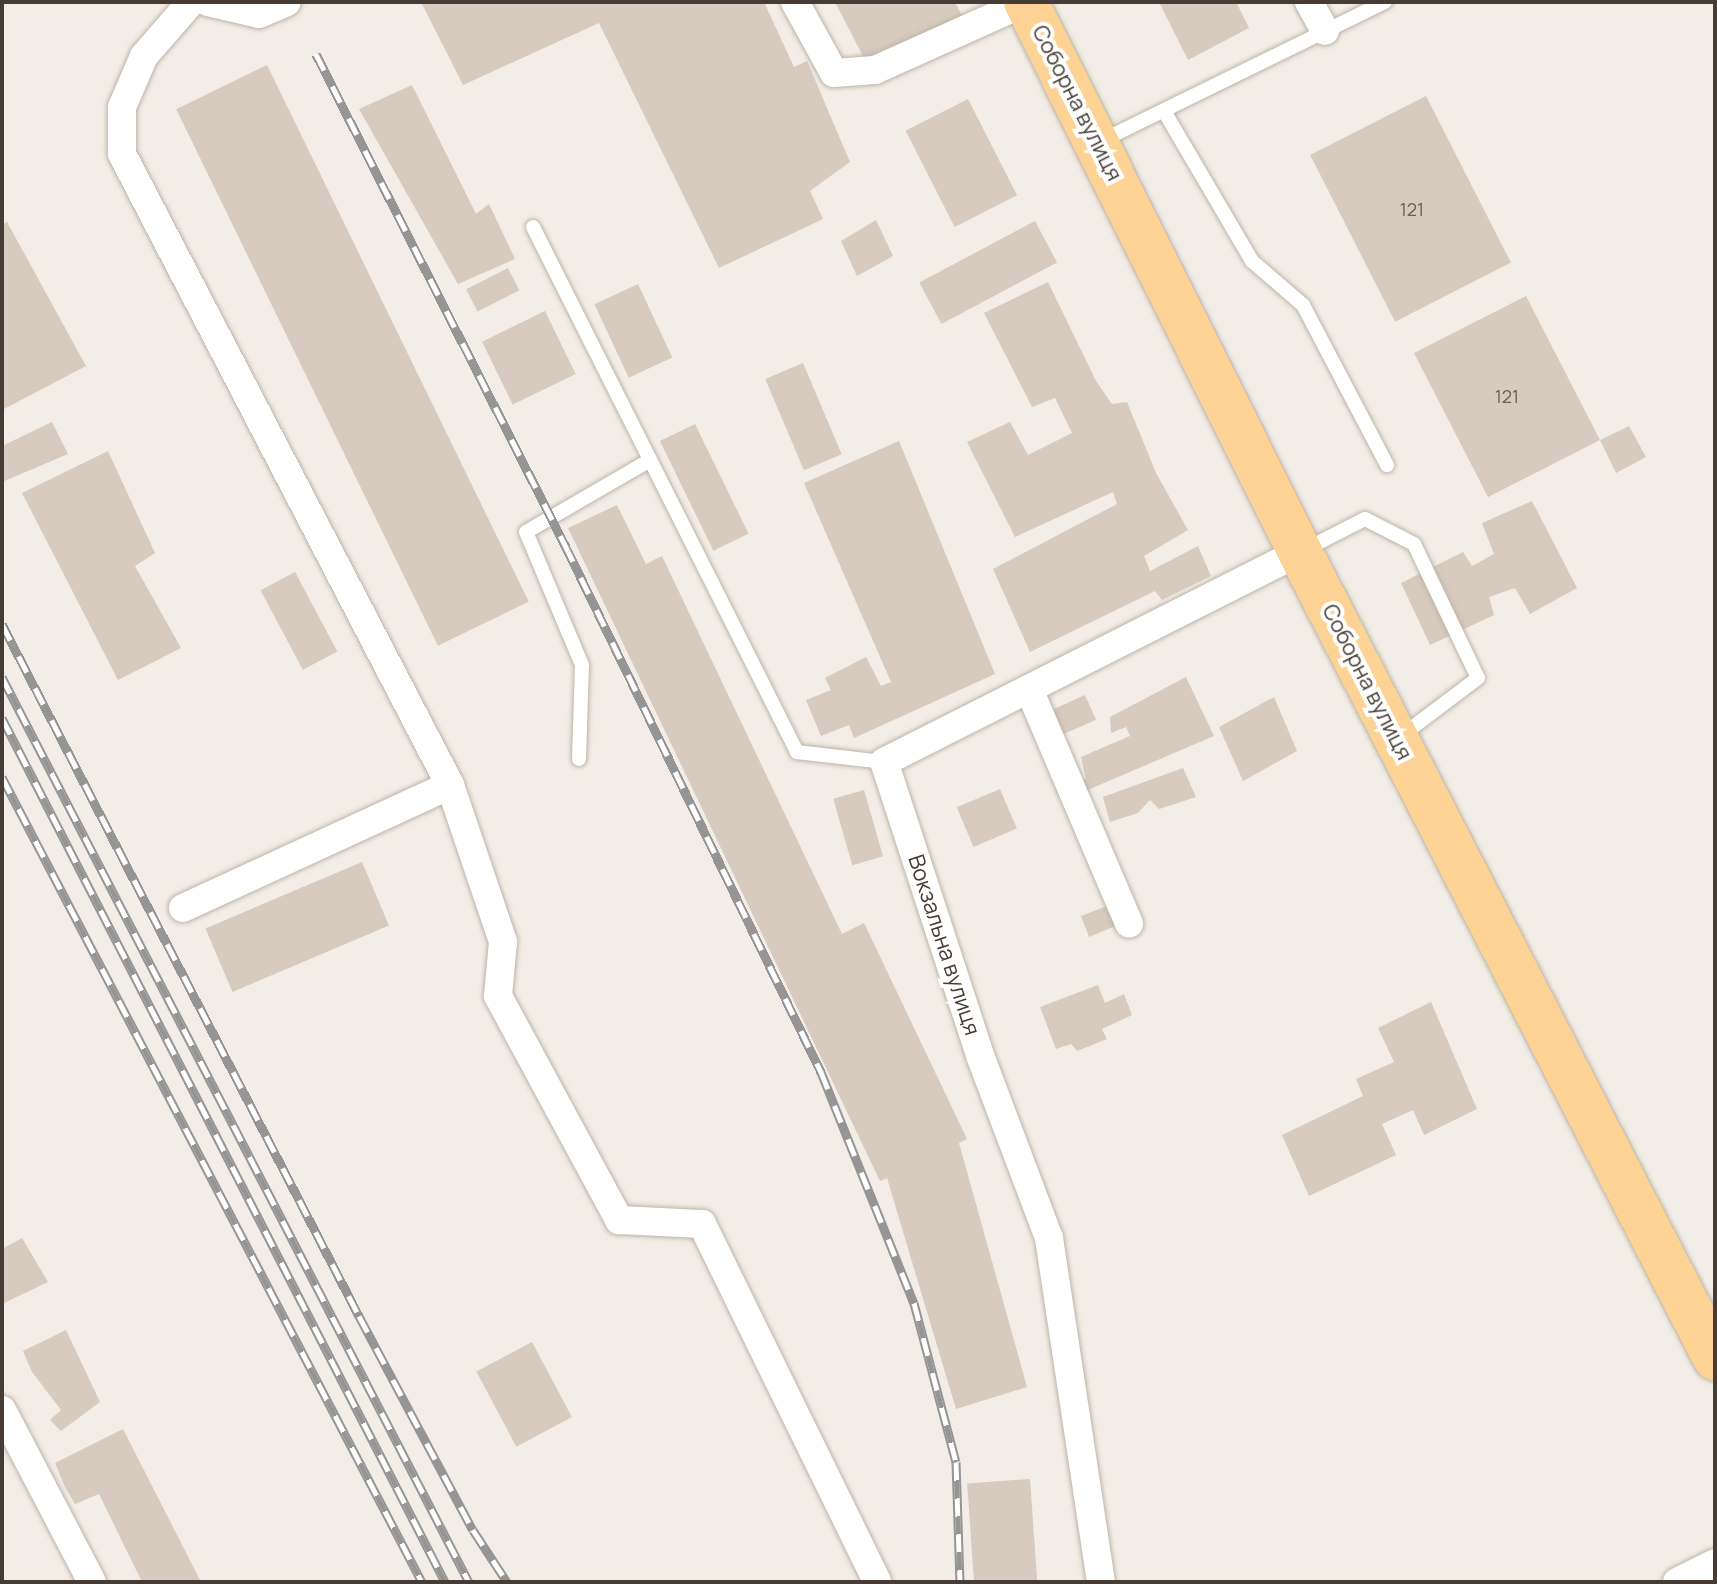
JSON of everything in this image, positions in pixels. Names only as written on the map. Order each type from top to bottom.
[{"type":"main road","name":"Соборна вулиця","points":[[1026,2],[1300,552],[1715,1358]]},
{"type":"street","points":[[191,2],[144,56],[122,107],[122,154],[450,785],[503,942],[498,996],[619,1220],[702,1224],[877,1582]]},
{"type":"street","points":[[208,2],[259,14],[287,2]]},
{"type":"street","points":[[795,2],[834,73],[875,70],[1026,2]]},
{"type":"street","points":[[1309,2],[1325,31]]},
{"type":"street","points":[[884,762],[1300,552]]},
{"type":"street","points":[[1029,689],[1129,924]]},
{"type":"street","name":"Вокзальна вулиця","points":[[884,762],[981,1058],[1049,1238],[1101,1582]]},
{"type":"street","points":[[183,908],[450,785]]},
{"type":"street","points":[[2,1410],[92,1582]]},
{"type":"street","points":[[1677,1582],[1715,1563]]},
{"type":"lane","points":[[1097,143],[1385,2]]},
{"type":"lane","points":[[1164,111],[1252,261],[1303,305],[1387,465]]},
{"type":"lane","points":[[533,227],[797,752],[884,762]]},
{"type":"lane","points":[[579,759],[582,665],[526,532],[650,460]]},
{"type":"lane","points":[[1300,552],[1365,519],[1414,544],[1478,678],[1397,739]]},
{"type":"building","points":[[421,2],[764,2],[794,67],[807,61],[850,162],[810,191],[823,219],[719,268],[599,23],[463,85]]},
{"type":"building","points":[[835,2],[955,2],[962,16],[866,62]]},
{"type":"building","points":[[1159,2],[1236,2],[1249,28],[1188,60]]},
{"type":"building","points":[[267,65],[529,602],[438,646],[176,109]]},
{"type":"building","points":[[412,85],[476,214],[489,204],[515,259],[458,284],[359,109]]},
{"type":"building","points":[[1426,96],[1511,263],[1395,322],[1310,155]]},
{"type":"building","points":[[968,99],[1017,195],[955,227],[906,131]]},
{"type":"building","points":[[876,220],[893,256],[857,276],[841,241]]},
{"type":"building","points":[[1035,221],[1057,262],[941,324],[919,283]]},
{"type":"building","points":[[7,222],[86,366],[2,410],[2,225]]},
{"type":"building","points":[[508,268],[519,290],[477,312],[466,289]]},
{"type":"building","points":[[1048,282],[1096,381],[1112,404],[1127,402],[1156,473],[1188,530],[1144,556],[1150,571],[1198,546],[1211,576],[1162,600],[1155,591],[1030,652],[993,569],[1117,504],[1113,492],[1015,537],[967,442],[1010,422],[1028,455],[1072,433],[1055,398],[1032,407],[984,313]]},
{"type":"building","points":[[638,284],[672,357],[629,378],[594,304]]},
{"type":"building","points":[[1526,296],[1600,440],[1488,497],[1414,353]]},
{"type":"building","points":[[545,311],[576,374],[513,405],[482,342]]},
{"type":"building","points":[[803,363],[842,454],[804,470],[765,379]]},
{"type":"building","points":[[52,422],[68,454],[2,482],[2,446]]},
{"type":"building","points":[[695,424],[748,534],[713,551],[660,441]]},
{"type":"building","points":[[1629,426],[1646,457],[1616,473],[1600,440]]},
{"type":"building","points":[[899,441],[995,674],[854,738],[849,725],[821,736],[806,700],[831,690],[825,678],[866,657],[881,686],[891,682],[804,483]]},
{"type":"building","points":[[108,451],[155,553],[135,566],[181,648],[118,680],[22,493]]},
{"type":"building","points":[[1532,501],[1577,588],[1530,614],[1515,588],[1489,597],[1494,615],[1430,645],[1401,583],[1463,552],[1472,566],[1494,554],[1482,523]]},
{"type":"building","points":[[617,505],[646,564],[662,556],[842,934],[864,923],[967,1139],[959,1143],[1027,1387],[956,1409],[887,1178],[880,1181],[568,528]]},
{"type":"building","points":[[295,572],[337,651],[303,670],[261,590]]},
{"type":"building","points":[[1186,677],[1214,736],[1083,792],[1077,780],[1086,779],[1081,757],[1130,736],[1126,727],[1111,733],[1110,717]]},
{"type":"building","points":[[1085,695],[1096,720],[1063,734],[1052,710]]},
{"type":"building","points":[[1274,697],[1297,751],[1243,781],[1219,727]]},
{"type":"building","points":[[1183,768],[1196,797],[1159,809],[1150,800],[1138,813],[1110,822],[1103,797]]},
{"type":"building","points":[[1000,789],[1017,829],[974,847],[957,807]]},
{"type":"building","points":[[864,790],[883,856],[852,865],[833,799]]},
{"type":"building","points":[[362,862],[389,926],[232,992],[206,928]]},
{"type":"building","points":[[1107,906],[1118,925],[1089,937],[1081,916]]},
{"type":"building","points":[[1098,985],[1105,1003],[1124,994],[1132,1015],[1102,1029],[1107,1039],[1077,1051],[1071,1044],[1056,1049],[1040,1007]]},
{"type":"building","points":[[1431,1002],[1477,1109],[1424,1135],[1413,1110],[1382,1124],[1396,1155],[1309,1196],[1282,1135],[1363,1096],[1356,1079],[1394,1062],[1378,1028]]},
{"type":"building","points":[[22,1238],[48,1282],[2,1304],[2,1249]]},
{"type":"building","points":[[66,1330],[100,1402],[61,1431],[50,1420],[61,1410],[32,1372],[23,1351]]},
{"type":"building","points":[[532,1342],[572,1417],[516,1447],[476,1372]]},
{"type":"building","points":[[123,1429],[201,1582],[142,1582],[99,1494],[75,1504],[65,1487],[55,1463]]},
{"type":"building","points":[[1030,1479],[1037,1582],[974,1582],[967,1483]]},
{"type":"railway","points":[[316,54],[565,545],[821,1072],[914,1303],[956,1462],[960,1582]]},
{"type":"railway","points":[[2,624],[359,1316],[473,1530],[507,1582]]},
{"type":"railway","points":[[2,677],[469,1582]]},
{"type":"railway","points":[[2,718],[445,1582]]},
{"type":"railway","points":[[2,777],[422,1582]]}]
